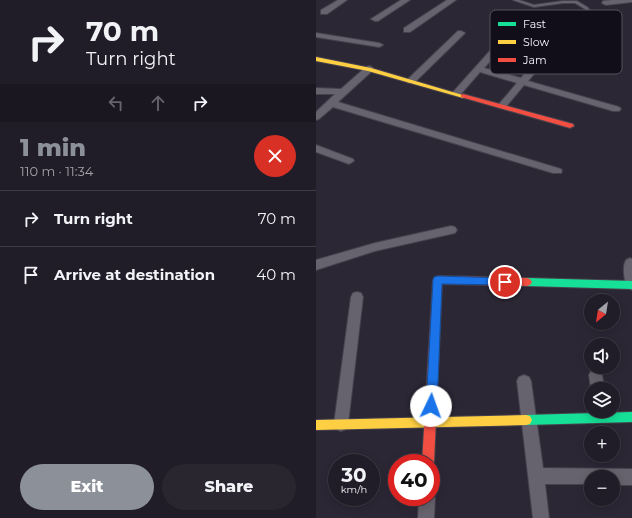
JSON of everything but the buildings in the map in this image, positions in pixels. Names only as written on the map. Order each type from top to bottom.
[{"type":"street","points":[[324,12],[343,0]]},
{"type":"street","points":[[375,20],[406,0]]},
{"type":"street","points":[[407,30],[452,0]]},
{"type":"street","points":[[606,3],[632,0]]},
{"type":"street","points":[[411,81],[461,33]]},
{"type":"street","points":[[316,35],[379,45]]},
{"type":"street","points":[[457,94],[490,57]]},
{"type":"street","points":[[316,60],[369,69],[570,126]]},
{"type":"street","points":[[316,117],[369,69]]},
{"type":"street","points":[[479,69],[490,72]]},
{"type":"street","points":[[497,74],[616,109]]},
{"type":"street","points":[[502,106],[529,74]]},
{"type":"street","points":[[316,90],[344,92]]},
{"type":"street","points":[[331,103],[557,171]]},
{"type":"street","points":[[316,148],[349,161]]},
{"type":"street","points":[[316,265],[374,247],[451,230]]},
{"type":"street","points":[[428,454],[438,280],[632,285],[630,263]]},
{"type":"street","points":[[341,424],[357,297]]},
{"type":"street","points":[[596,375],[597,382]]},
{"type":"street","points":[[524,382],[530,420],[541,518]]},
{"type":"street","points":[[316,425],[530,420],[584,416]]},
{"type":"street","points":[[620,416],[632,417]]},
{"type":"street","points":[[537,476],[632,477]]},
{"type":"street","points":[[426,518],[427,506]]},
{"type":"lane","points":[[515,0],[534,6],[563,2],[576,2],[588,10]]},
{"type":"traffic: fast","points":[[527,282],[632,285]]},
{"type":"traffic: fast","points":[[526,420],[632,417]]},
{"type":"traffic: slow","points":[[316,59],[369,69],[463,96]]},
{"type":"traffic: slow","points":[[316,425],[526,420]]},
{"type":"traffic: jam","points":[[463,96],[570,126]]},
{"type":"traffic: jam","points":[[428,454],[438,280],[527,282]]},
{"type":"route","points":[[431,406],[438,280],[505,282]]}]
